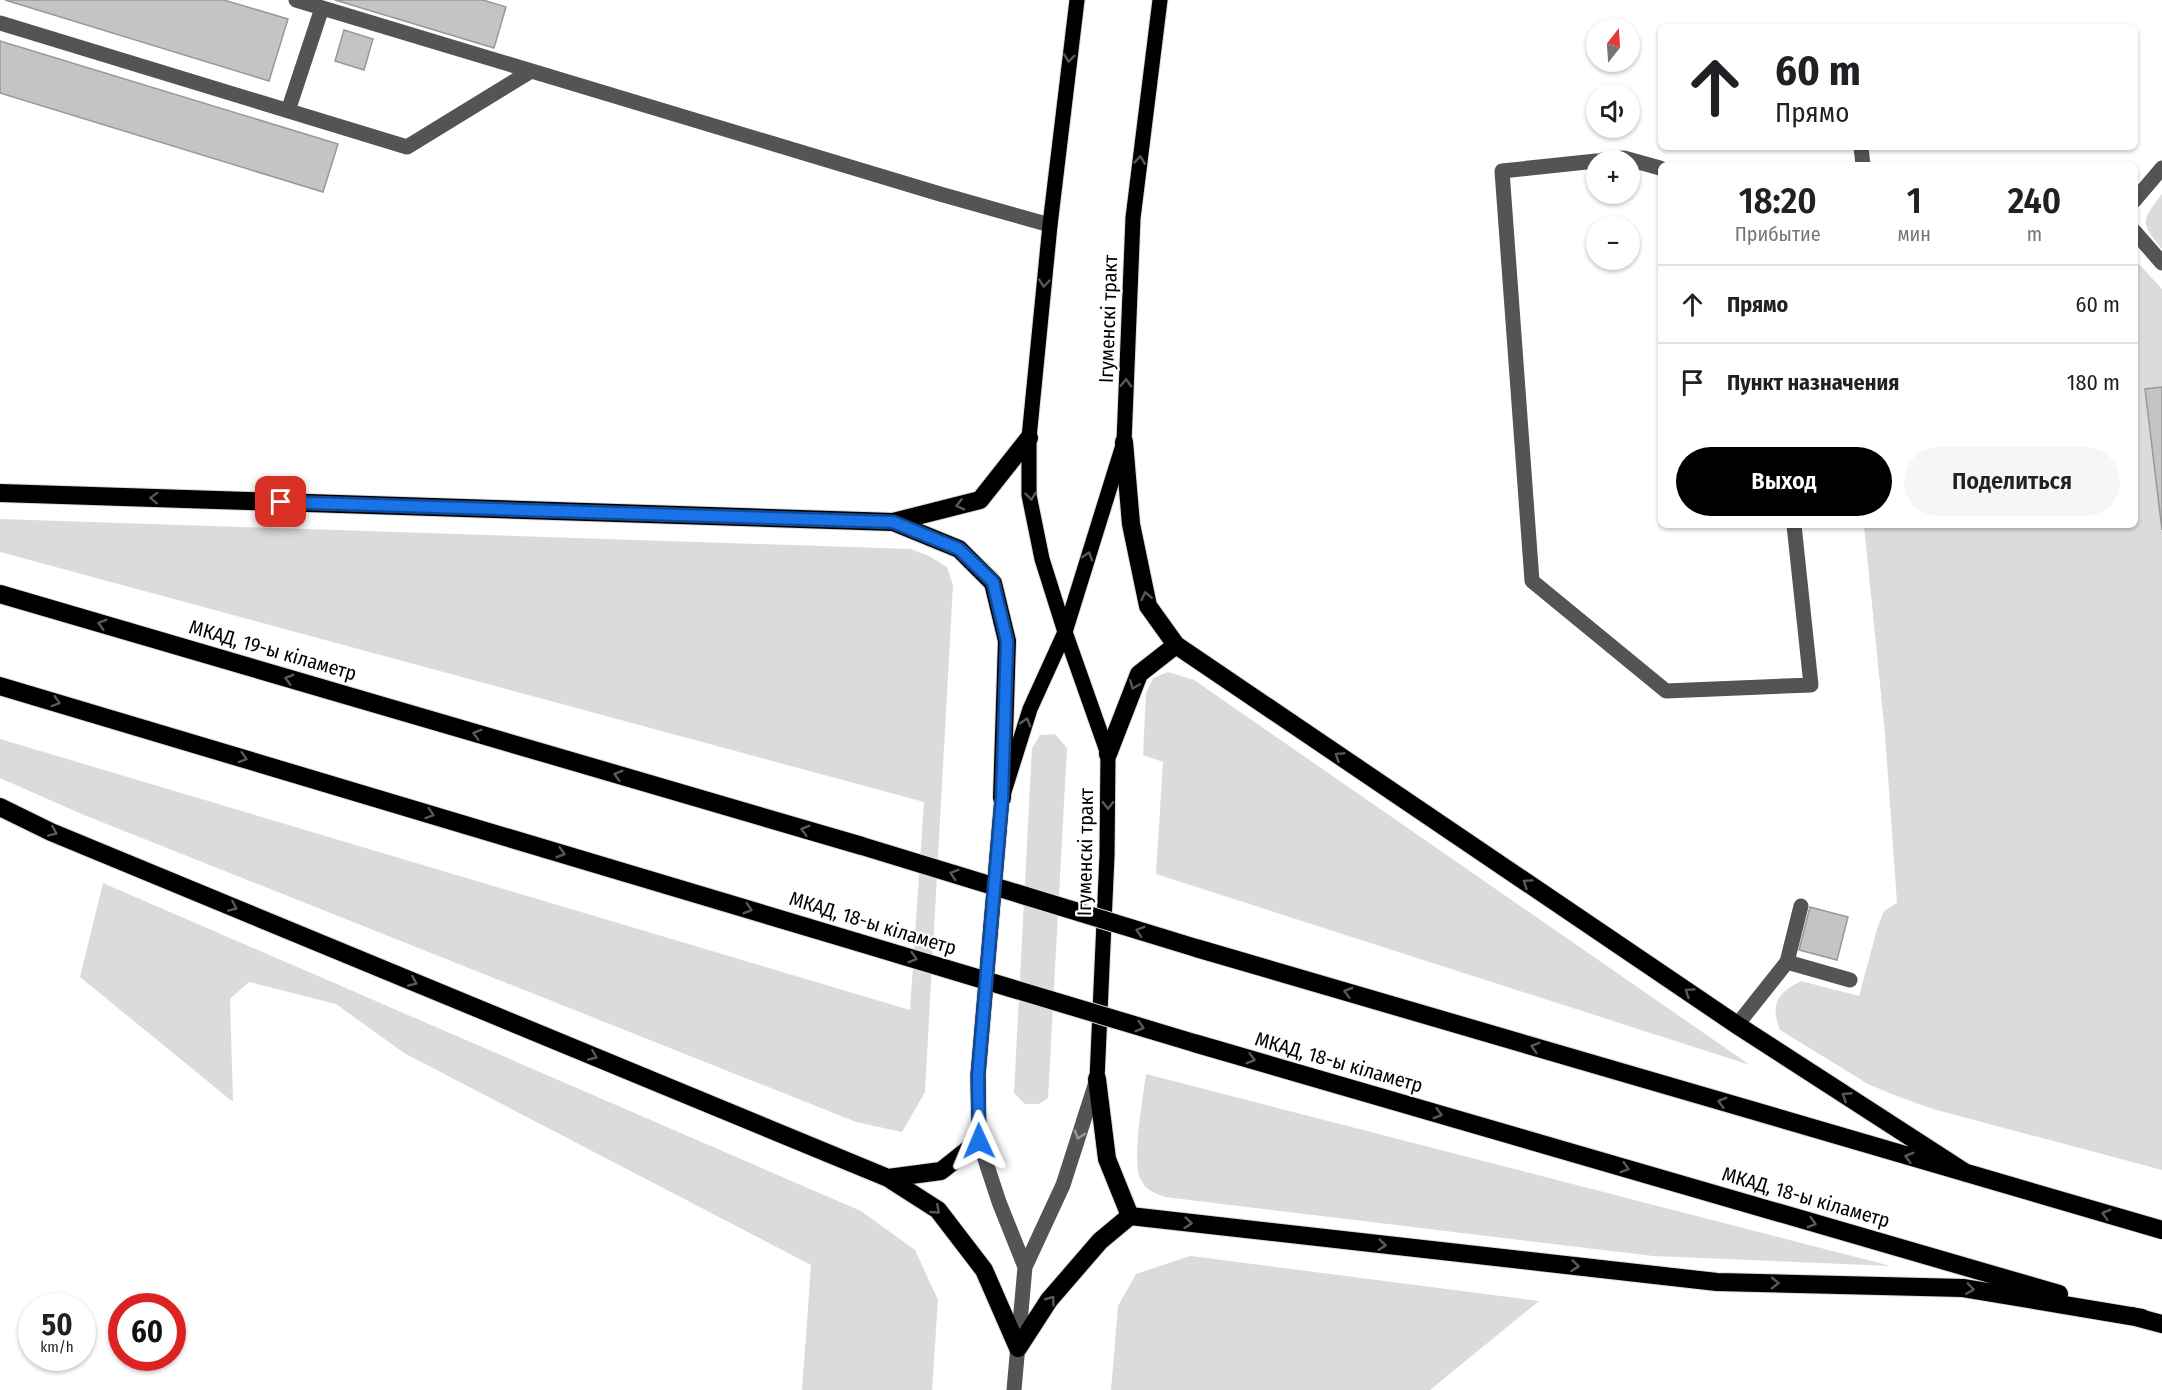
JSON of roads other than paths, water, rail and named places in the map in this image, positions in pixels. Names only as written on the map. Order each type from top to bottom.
[{"type":"highway","points":[[0,493],[893,522],[980,501],[1029,438]]},
{"type":"highway","points":[[1124,442],[1131,524],[1148,606],[1176,645],[1737,1025],[1966,1173],[2162,1230]]},
{"type":"highway","points":[[893,522],[959,549],[993,582],[1007,641],[1002,798]]},
{"type":"highway","name":"МКАД, 19-ы кіламетр","points":[[0,594],[1966,1173]]},
{"type":"highway","points":[[1108,754],[1139,674],[1176,645]]},
{"type":"highway","name":"МКАД, 18-ы кіламетр","points":[[0,686],[1194,1043],[2162,1324]]},
{"type":"highway","points":[[0,807],[62,836],[888,1178],[938,1210],[984,1270],[1018,1348]]},
{"type":"highway","points":[[1097,1079],[1107,1159],[1130,1216]]},
{"type":"highway","points":[[888,1178],[941,1171],[979,1141]]},
{"type":"highway","points":[[1018,1348],[1057,1292],[1100,1241],[1130,1216],[1717,1282],[1963,1288],[2142,1318]]},
{"type":"main road","name":"Ігуменскі тракт","points":[[1077,0],[1050,225],[1029,438],[1029,495],[1042,559],[1108,754],[1107,855],[1097,1079]]},
{"type":"main road","name":"Ігуменскі тракт","points":[[979,1141],[978,1075],[1002,798],[1030,709],[1065,632],[1124,442],[1133,218],[1160,0]]},
{"type":"street","points":[[296,0],[1050,225]]},
{"type":"street","points":[[288,111],[322,8]]},
{"type":"street","points":[[0,23],[407,147],[531,71]]},
{"type":"street","points":[[1586,162],[1502,171],[1532,581],[1666,691],[1811,685],[1794,528]]},
{"type":"street","points":[[1640,162],[1658,167]]},
{"type":"street","points":[[2138,196],[2162,168]]},
{"type":"street","points":[[2138,236],[2162,263]]},
{"type":"street","points":[[1737,1025],[1787,962],[1801,906]]},
{"type":"street","points":[[1787,962],[1850,980]]},
{"type":"street","points":[[1014,1390],[1025,1267],[1063,1185],[1097,1079]]},
{"type":"street","points":[[979,1141],[999,1202],[1025,1267]]}]
